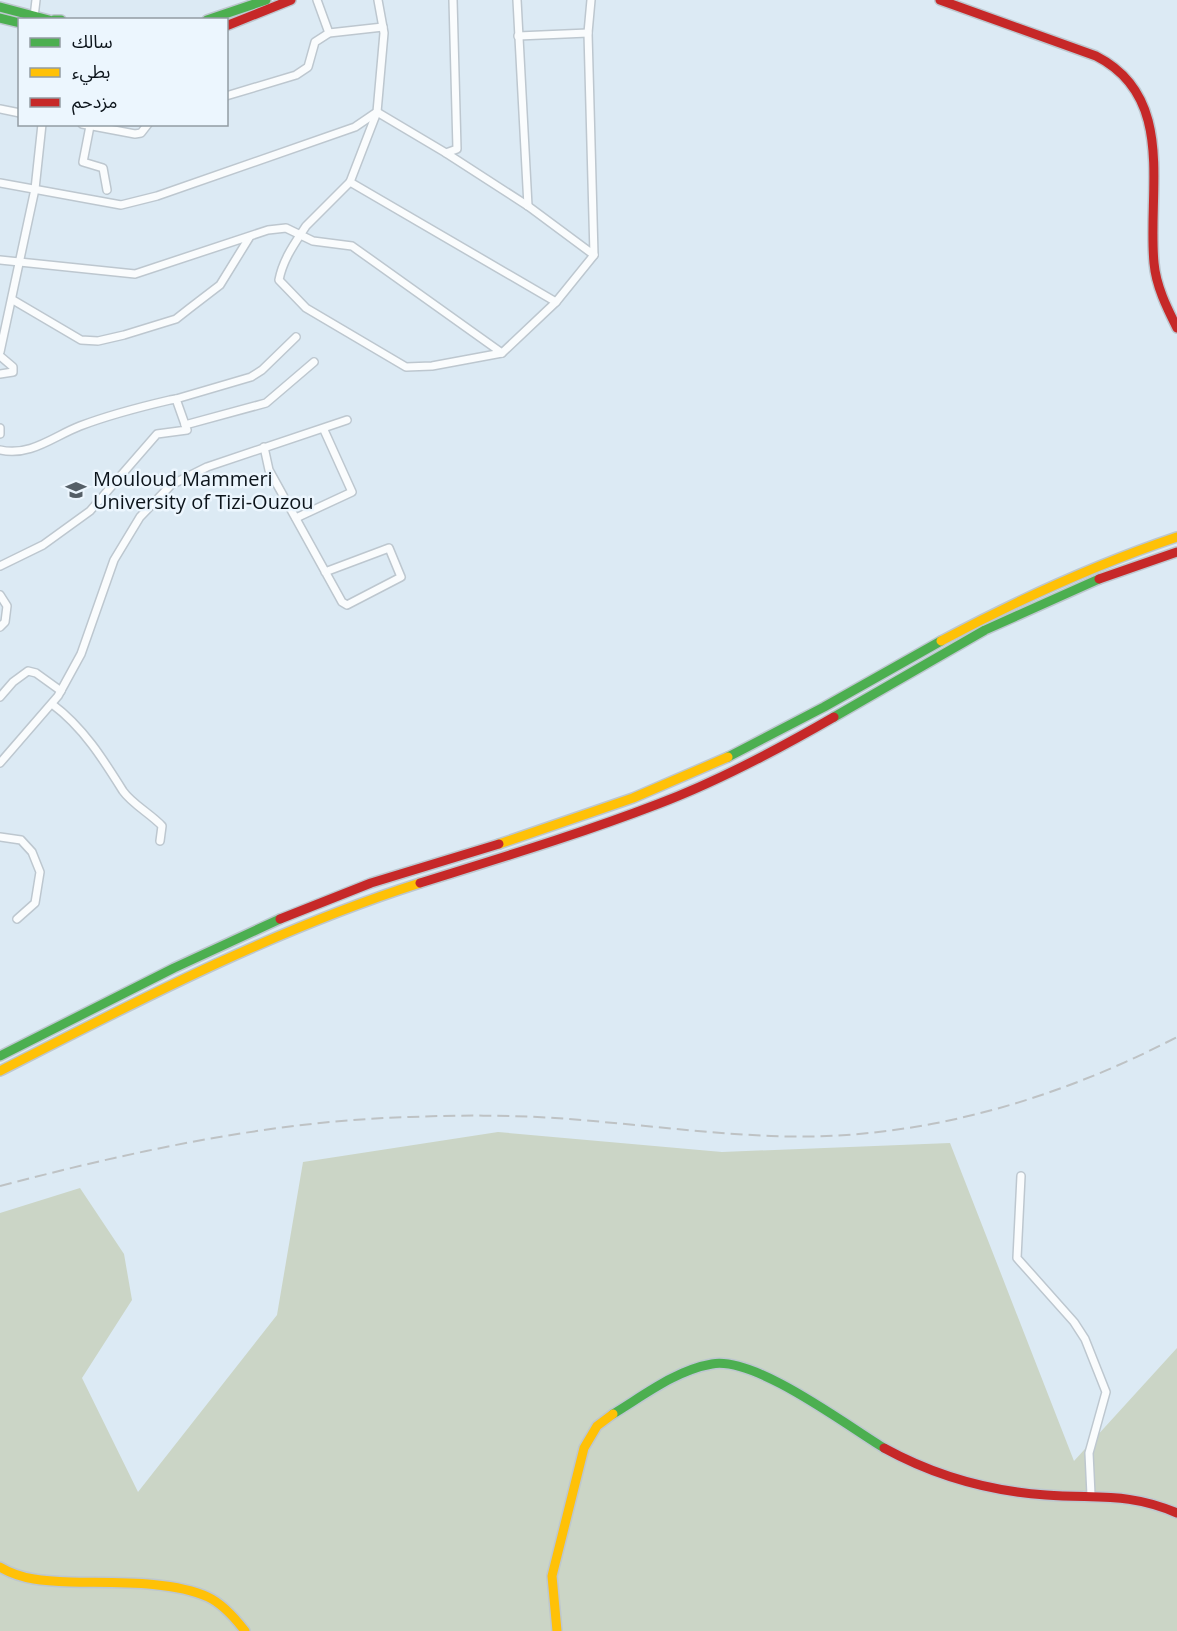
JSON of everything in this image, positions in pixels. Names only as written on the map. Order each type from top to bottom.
[{"type":"main road","points":[[213,18],[266,0]]},
{"type":"main road","points":[[228,25],[291,0]]},
{"type":"main road","points":[[940,0],[1110,63],[1148,100],[1155,114],[1160,136],[1154,265],[1164,301],[1177,328]]},
{"type":"main road","points":[[0,7],[39,18]]},
{"type":"main road","points":[[0,18],[18,22]]},
{"type":"main road","points":[[0,1056],[211,948],[297,911],[365,886],[590,815],[707,767],[782,729],[1002,606],[1124,554],[1173,538]]},
{"type":"main road","points":[[0,1071],[201,968],[313,920],[391,892],[525,852],[708,784],[780,748],[983,631],[1064,593],[1125,569],[1175,553]]},
{"type":"main road","points":[[557,1631],[552,1576],[584,1448],[597,1426],[691,1369],[721,1362],[746,1368],[802,1397],[910,1463],[946,1477],[1061,1496],[1134,1496],[1177,1513]]},
{"type":"main road","points":[[0,1567],[32,1581],[167,1588],[206,1596],[232,1614],[244,1631]]},
{"type":"street","points":[[34,17],[36,0]]},
{"type":"street","points":[[317,0],[329,33]]},
{"type":"street","points":[[378,0],[383,27],[377,112],[350,182],[302,233],[282,264],[279,280],[306,308],[406,367],[432,366],[501,353],[556,302],[594,255],[588,33],[591,0]]},
{"type":"street","points":[[446,153],[457,149],[453,0]]},
{"type":"street","points":[[517,0],[528,206]]},
{"type":"street","points":[[228,95],[296,75],[308,68],[315,42],[329,33],[383,27]]},
{"type":"street","points":[[518,36],[588,33]]},
{"type":"street","points":[[0,109],[18,113]]},
{"type":"street","points":[[377,112],[528,206],[594,255]]},
{"type":"street","points":[[0,183],[106,204],[136,202],[355,127],[377,112]]},
{"type":"street","points":[[0,374],[13,372],[13,367],[0,354],[35,189],[42,126]]},
{"type":"street","points":[[108,190],[104,168],[83,162],[90,126],[141,134],[147,126]]},
{"type":"street","points":[[350,182],[556,302]]},
{"type":"street","points":[[0,260],[18,264],[135,274],[268,230],[286,228],[302,233],[313,241],[352,246],[501,353]]},
{"type":"street","points":[[12,300],[81,340],[98,341],[124,335],[176,319],[220,285],[250,237]]},
{"type":"street","points":[[0,450],[25,450],[62,437],[77,427],[251,377],[262,370],[297,337]]},
{"type":"street","points":[[185,425],[266,403],[314,362]]},
{"type":"street","points":[[0,566],[43,545],[90,511],[157,434],[186,430],[176,399]]},
{"type":"street","points":[[0,763],[61,691],[81,654],[114,560],[140,517],[171,485],[207,467],[264,447],[324,430],[347,420]]},
{"type":"street","points":[[0,428],[0,434]]},
{"type":"street","points":[[296,518],[352,492],[324,430]]},
{"type":"street","points":[[264,447],[268,470],[296,518],[325,572],[342,602],[347,605],[401,577],[389,548],[325,572]]},
{"type":"street","points":[[0,595],[7,606],[5,622],[0,627]]},
{"type":"street","points":[[0,697],[12,682],[27,671],[36,672],[61,691]]},
{"type":"street","points":[[52,704],[72,719],[117,777],[124,793],[162,826],[160,841]]},
{"type":"street","points":[[0,837],[21,840],[32,852],[40,872],[35,903],[17,919]]},
{"type":"street","points":[[1022,1176],[1017,1258],[1074,1322],[1085,1339],[1106,1392],[1089,1453],[1091,1495]]},
{"type":"green space","points":[[498,1132],[722,1152],[950,1143],[1074,1461],[1177,1348],[1177,1631],[0,1631],[0,1213],[80,1188],[124,1254],[132,1300],[82,1378],[138,1492],[277,1315],[303,1162]]},
{"type":"railway","points":[[0,1186],[101,1161],[203,1140],[255,1131],[358,1120],[428,1116],[501,1116],[555,1118],[771,1136],[824,1136],[877,1132],[980,1113],[1031,1098],[1081,1081],[1177,1037]]},
{"type":"traffic: fast","points":[[213,18],[266,0]]},
{"type":"traffic: fast","points":[[0,7],[41,18]]},
{"type":"traffic: fast","points":[[0,18],[18,22]]},
{"type":"traffic: fast","points":[[834,717],[985,630],[1099,579]]},
{"type":"traffic: fast","points":[[728,757],[824,707],[941,641]]},
{"type":"traffic: fast","points":[[0,1056],[174,968],[280,919]]},
{"type":"traffic: fast","points":[[613,1414],[660,1384],[686,1372],[712,1364],[730,1364],[752,1371],[800,1394],[884,1448]]},
{"type":"traffic: slow","points":[[941,641],[1057,584],[1177,537]]},
{"type":"traffic: slow","points":[[499,844],[633,798],[728,757]]},
{"type":"traffic: slow","points":[[0,1071],[206,968],[312,922],[420,883]]},
{"type":"traffic: slow","points":[[557,1631],[552,1576],[584,1448],[597,1426],[613,1414]]},
{"type":"traffic: slow","points":[[0,1567],[17,1575],[43,1580],[159,1585],[193,1592],[219,1603],[245,1631]]},
{"type":"traffic: jam","points":[[228,25],[291,0]]},
{"type":"traffic: jam","points":[[940,0],[1096,56],[1121,74],[1138,96],[1148,121],[1153,148],[1155,272],[1177,328]]},
{"type":"traffic: jam","points":[[1099,579],[1177,552]]},
{"type":"traffic: jam","points":[[420,883],[570,836],[681,795],[748,764],[834,717]]},
{"type":"traffic: jam","points":[[280,919],[371,883],[499,844]]},
{"type":"traffic: jam","points":[[884,1448],[923,1467],[983,1486],[1046,1495],[1127,1499],[1159,1506],[1177,1513]]},
{"type":"place","name":"Mouloud Mammeri University of Tizi-Ouzou","points":[[76,490]]}]
